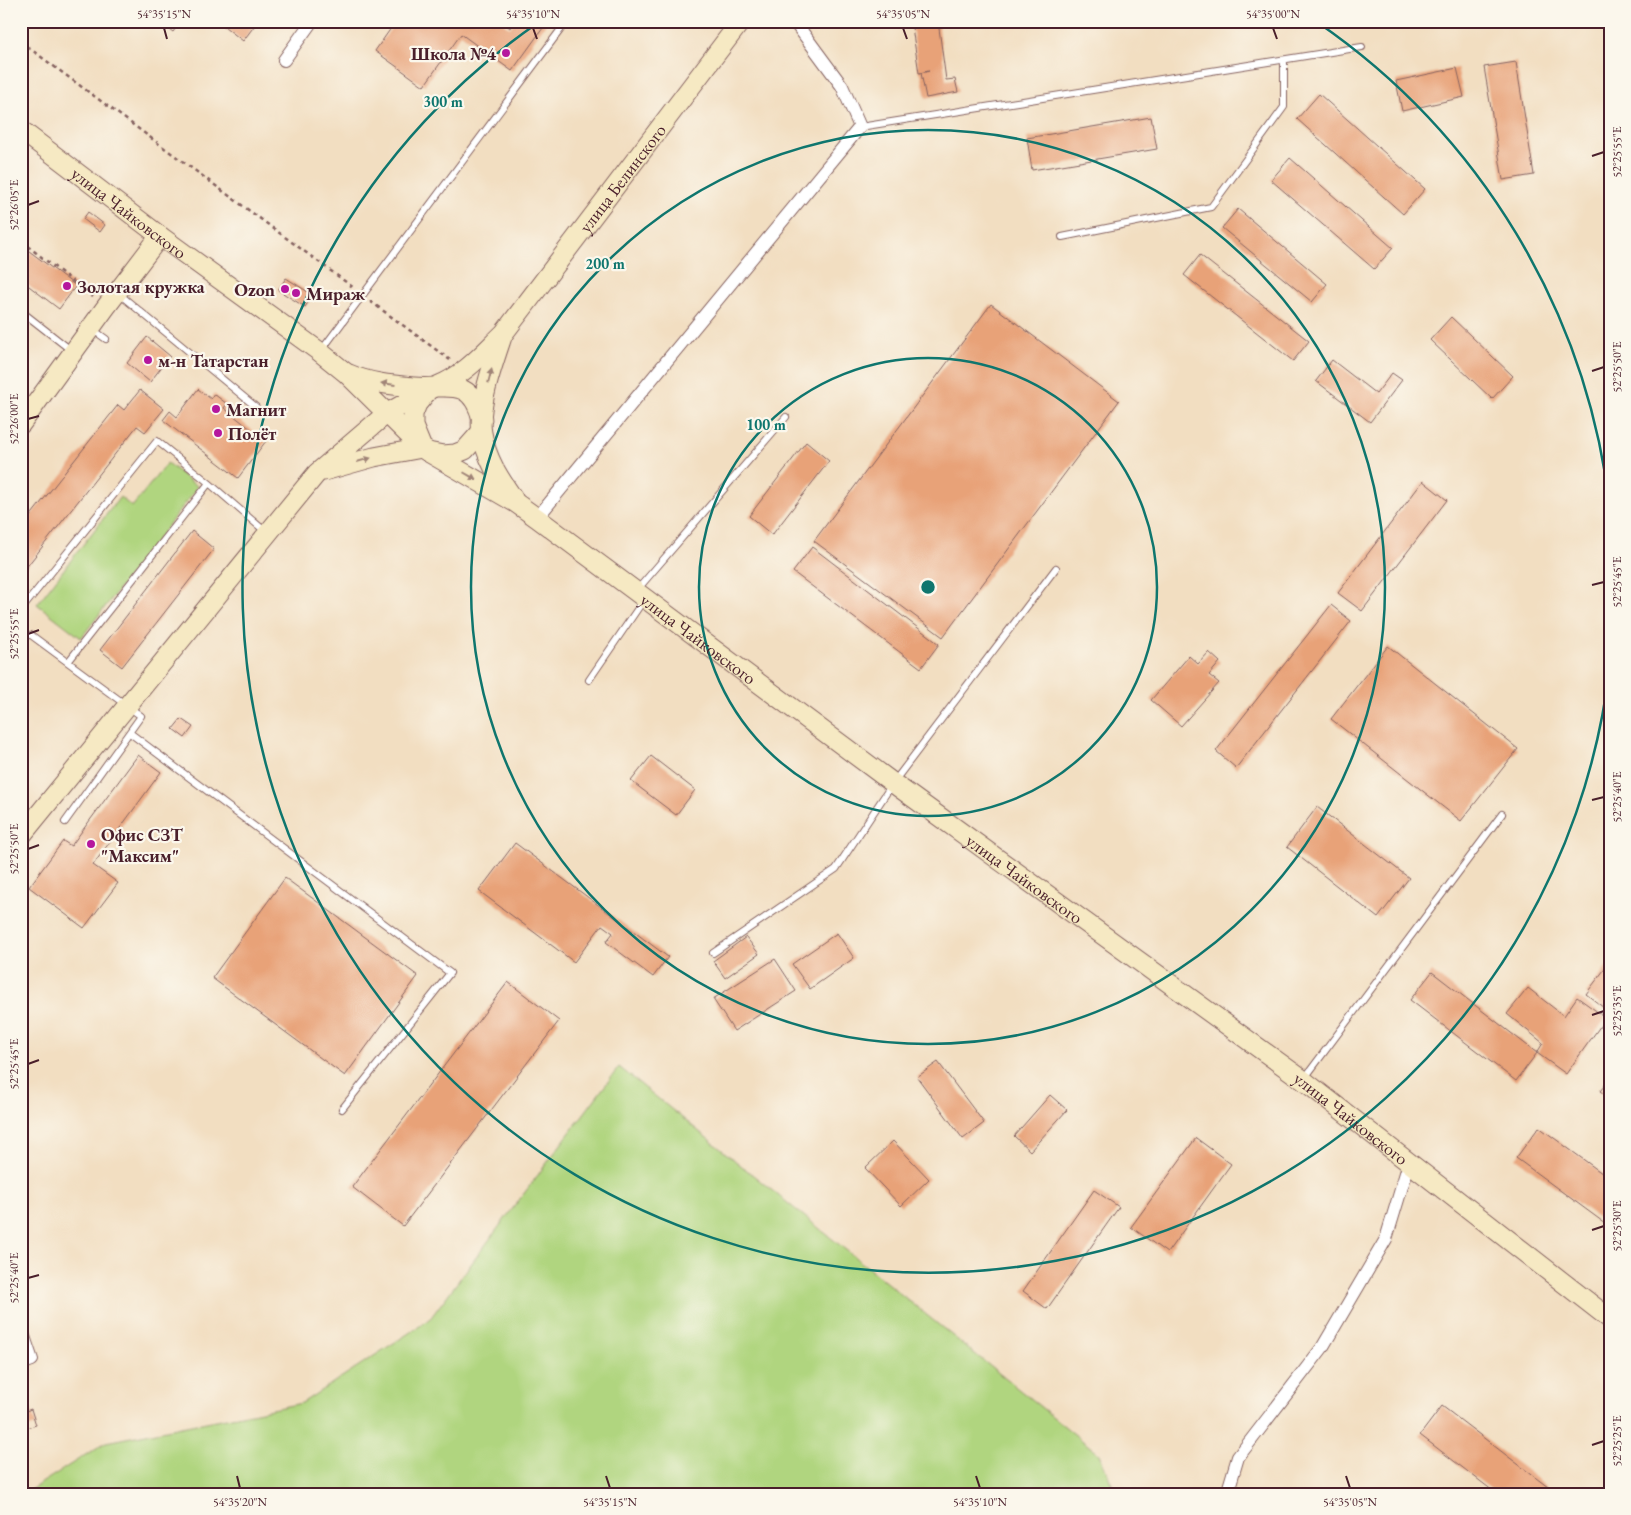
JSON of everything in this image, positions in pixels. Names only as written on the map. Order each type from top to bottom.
[{"type":"main road","name":"улица Белинского","points":[[504,333],[740,21]]},
{"type":"main road","name":"улица Чайковского","points":[[21,130],[160,236],[320,352],[346,373],[425,450],[516,503],[641,594],[893,783],[1303,1080],[1610,1319]]},
{"type":"main road","points":[[21,424],[73,352],[98,334],[106,307],[160,236]]},
{"type":"main road","points":[[21,836],[317,473],[386,414],[465,371],[504,333]]},
{"type":"main road","points":[[317,473],[374,457],[425,450],[443,455],[455,454],[465,450],[481,426],[486,389],[504,333]]},
{"type":"main road","points":[[346,373],[364,381],[415,387],[455,387],[466,392],[474,400],[479,410],[487,454],[516,503]]},
{"type":"main road","points":[[425,450],[413,426],[413,414],[416,404],[423,395],[435,387]]},
{"type":"street","points":[[284,60],[312,21]]},
{"type":"street","points":[[537,518],[860,127],[842,86],[794,21]]},
{"type":"street","points":[[1227,1494],[1238,1457],[1322,1348],[1386,1239],[1409,1163]]},
{"type":"street","points":[[21,1328],[25,1364]]},
{"type":"lane","points":[[320,352],[567,21]]},
{"type":"lane","points":[[860,127],[1362,47]]},
{"type":"lane","points":[[1062,237],[1212,207],[1284,107],[1284,60]]},
{"type":"lane","points":[[117,292],[256,407]]},
{"type":"lane","points":[[21,311],[73,352]]},
{"type":"lane","points":[[589,680],[641,594],[786,417]]},
{"type":"lane","points":[[21,610],[157,441],[268,534]]},
{"type":"lane","points":[[68,662],[209,483]]},
{"type":"lane","points":[[713,953],[836,869],[893,783],[1056,568]]},
{"type":"lane","points":[[21,635],[31,635],[142,716],[65,822]]},
{"type":"lane","points":[[130,733],[450,973],[342,1109]]},
{"type":"lane","points":[[1303,1080],[1502,814]]},
{"type":"path","points":[[21,43],[465,371]]},
{"type":"path","points":[[21,240],[106,307]]},
{"type":"green space","points":[[167,463],[198,487],[81,638],[37,604],[120,497],[132,507]]},
{"type":"green space","points":[[619,1067],[1099,1454],[1116,1494],[24,1494],[106,1442],[302,1403],[429,1320]]},
{"type":"building","points":[[159,21],[181,21],[173,32]]},
{"type":"building","points":[[221,21],[258,21],[243,41],[220,23]]},
{"type":"building","points":[[396,21],[501,21],[510,28],[514,21],[548,21],[512,71],[461,34],[424,86],[375,51]]},
{"type":"building","points":[[911,21],[938,21],[946,80],[955,79],[958,92],[926,98],[921,73],[929,71],[919,73]]},
{"type":"building","points":[[1516,62],[1534,175],[1503,180],[1484,67]]},
{"type":"building","points":[[1457,68],[1464,97],[1402,111],[1396,81]]},
{"type":"building","points":[[1319,94],[1425,189],[1403,214],[1297,119]]},
{"type":"building","points":[[1151,117],[1157,149],[1032,170],[1027,138]]},
{"type":"building","points":[[1290,158],[1393,248],[1374,269],[1271,180]]},
{"type":"building","points":[[1238,209],[1327,284],[1312,302],[1222,228]]},
{"type":"building","points":[[88,212],[105,225],[100,232],[83,219]]},
{"type":"building","points":[[21,245],[76,286],[59,309],[21,280]]},
{"type":"building","points":[[1200,255],[1309,341],[1293,361],[1184,275]]},
{"type":"building","name":"Мираж","points":[[286,278],[313,295],[305,307],[278,290]]},
{"type":"building","points":[[991,304],[1119,401],[943,637],[814,541]]},
{"type":"building","points":[[1451,317],[1513,376],[1492,399],[1430,340]]},
{"type":"building","name":"м-н Татарстан","points":[[147,337],[170,356],[150,382],[127,363]]},
{"type":"building","points":[[1332,360],[1376,394],[1392,373],[1402,380],[1370,422],[1316,381]]},
{"type":"building","name":"Полёт","points":[[198,389],[211,399],[214,394],[227,404],[224,408],[266,441],[238,478],[163,420],[170,411],[177,417]]},
{"type":"building","points":[[140,390],[164,409],[145,432],[137,426],[21,574],[21,528],[118,405],[124,410]]},
{"type":"building","points":[[806,442],[829,461],[772,535],[749,516]]},
{"type":"building","points":[[1423,481],[1447,500],[1362,611],[1338,593]]},
{"type":"building","points":[[192,531],[214,549],[122,667],[100,650]]},
{"type":"building","points":[[812,547],[939,644],[921,668],[793,572]]},
{"type":"building","points":[[1331,605],[1351,621],[1236,768],[1216,751]]},
{"type":"building","points":[[1388,646],[1518,749],[1461,821],[1331,719]]},
{"type":"building","points":[[1209,652],[1220,662],[1209,675],[1219,683],[1181,726],[1151,700],[1189,656],[1198,664]]},
{"type":"building","points":[[181,719],[193,727],[185,738],[173,729]]},
{"type":"building","name":"Офис СЗТ \"Максим\"","points":[[138,755],[161,772],[93,865],[118,883],[84,928],[29,887],[63,841],[71,846]]},
{"type":"building","points":[[651,756],[695,790],[676,815],[631,781]]},
{"type":"building","points":[[1317,807],[1409,878],[1378,918],[1287,847]]},
{"type":"building","points":[[515,843],[668,957],[653,977],[606,942],[613,933],[602,925],[574,962],[479,891]]},
{"type":"building","points":[[285,878],[418,976],[345,1076],[212,978]]},
{"type":"building","points":[[837,933],[854,958],[810,989],[792,964]]},
{"type":"building","points":[[746,937],[759,954],[725,978],[713,961]]},
{"type":"building","points":[[775,959],[796,991],[734,1031],[713,999]]},
{"type":"building","points":[[1610,962],[1610,1009],[1608,1011],[1586,994]]},
{"type":"building","points":[[1432,972],[1537,1053],[1516,1081],[1410,1000]]},
{"type":"building","points":[[508,982],[559,1021],[403,1226],[352,1187]]},
{"type":"building","points":[[1528,988],[1564,1016],[1577,997],[1606,1018],[1566,1074],[1537,1053],[1543,1043],[1507,1014]]},
{"type":"building","points":[[938,1062],[984,1123],[963,1139],[917,1077]]},
{"type":"building","points":[[1610,1079],[1610,1098],[1600,1091]]},
{"type":"building","points":[[1050,1095],[1067,1110],[1030,1151],[1014,1136]]},
{"type":"building","points":[[1539,1127],[1610,1179],[1610,1227],[1516,1158]]},
{"type":"building","points":[[1196,1138],[1231,1164],[1167,1253],[1131,1227]]},
{"type":"building","points":[[893,1141],[929,1179],[901,1206],[865,1168]]},
{"type":"building","points":[[1094,1190],[1119,1207],[1047,1309],[1023,1291]]},
{"type":"building","points":[[1442,1406],[1557,1494],[1497,1494],[1420,1435]]},
{"type":"building","points":[[31,1409],[36,1425],[21,1430],[21,1413]]},
{"type":"place","name":"Школа №4","points":[[506,53]]},
{"type":"place","name":"Золотая кружка","points":[[67,286]]},
{"type":"place","name":"Ozon","points":[[285,289]]},
{"type":"place","name":"Мираж","points":[[296,293]]},
{"type":"place","name":"м-н Татарстан","points":[[148,360]]},
{"type":"place","name":"Магнит","points":[[216,409]]},
{"type":"place","name":"Полёт","points":[[218,433]]},
{"type":"place","name":"Офис СЗТ \"Максим\"","points":[[91,844]]}]
